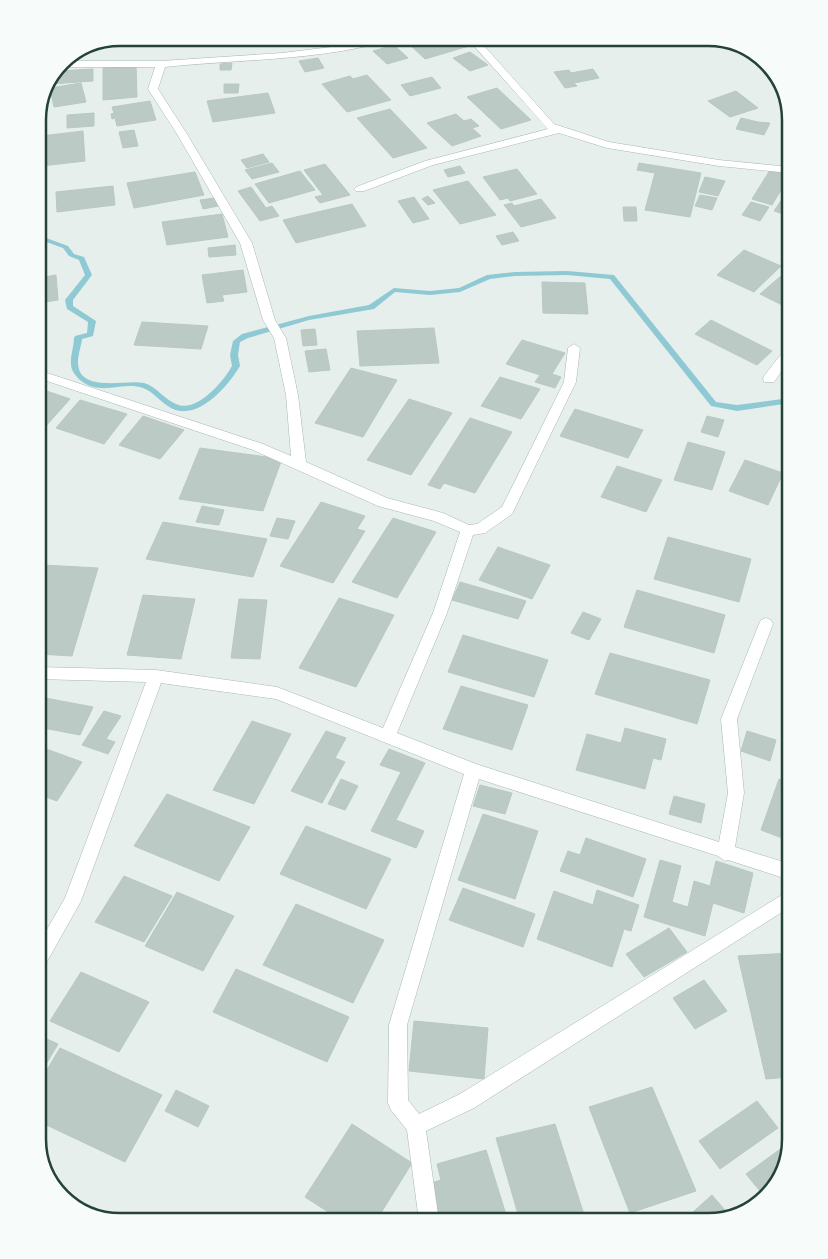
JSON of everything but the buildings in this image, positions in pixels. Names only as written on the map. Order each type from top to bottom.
[{"type":"street","points":[[72,64],[161,64],[282,56],[360,46]]},
{"type":"street","points":[[479,46],[550,126],[607,145],[719,164],[782,169]]},
{"type":"street","points":[[161,64],[153,90],[182,134],[246,243],[269,320],[280,338],[292,395],[298,465]]},
{"type":"street","points":[[360,190],[429,163],[560,129]]},
{"type":"street","points":[[46,377],[258,447],[383,502],[438,517],[468,530],[480,530],[506,510],[570,382],[574,348]]},
{"type":"street","points":[[769,379],[782,362]]},
{"type":"street","points":[[388,736],[440,613],[468,530]]},
{"type":"street","points":[[726,853],[736,793],[728,719],[766,624]]},
{"type":"street","points":[[46,673],[156,676],[277,693],[472,770],[782,870]]},
{"type":"street","points":[[46,947],[72,901],[156,676]]},
{"type":"street","points":[[428,1213],[416,1126],[398,1103],[398,1026],[472,770]]},
{"type":"street","points":[[416,1126],[467,1101],[782,903]]},
{"type":"waterway","points":[[46,240],[66,247],[71,255],[82,259],[89,275],[69,300],[70,307],[92,321],[90,334],[78,338],[74,362],[77,372],[81,377],[95,385],[134,384],[146,386],[177,408],[185,409],[203,402],[226,381],[236,366],[234,355],[237,341],[245,336],[309,318],[371,307],[394,290],[430,293],[460,290],[489,277],[515,274],[567,273],[612,277],[714,404],[737,408],[782,402]]}]
